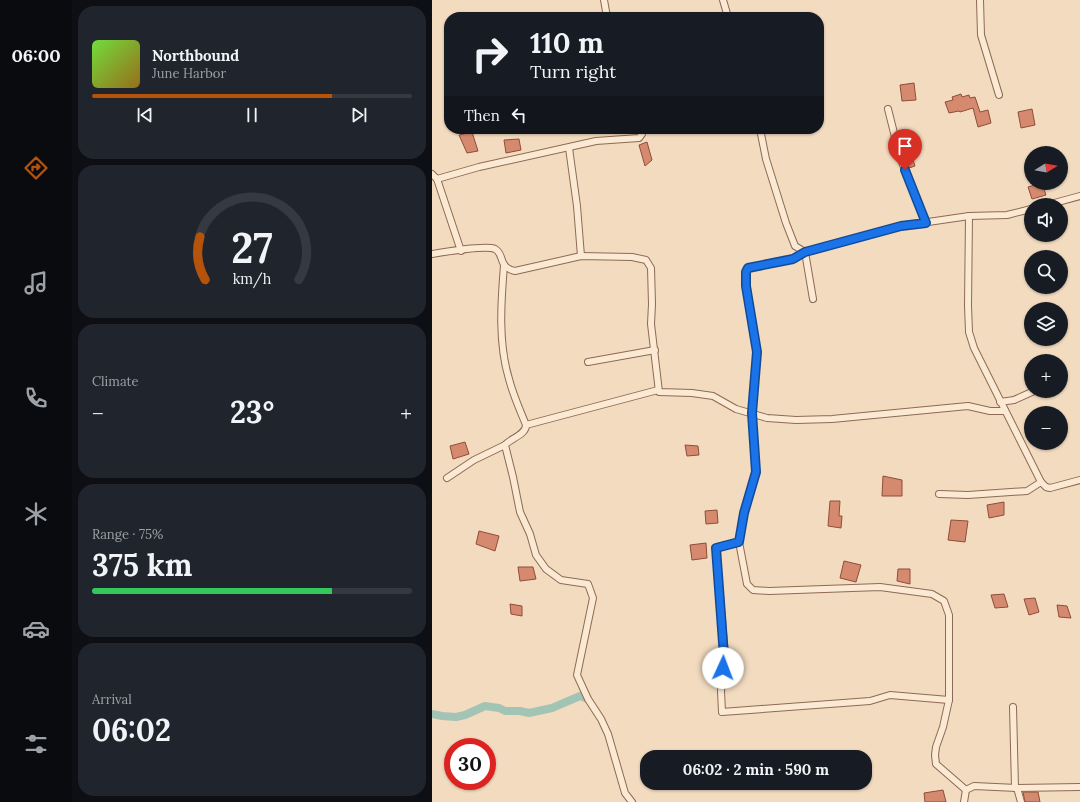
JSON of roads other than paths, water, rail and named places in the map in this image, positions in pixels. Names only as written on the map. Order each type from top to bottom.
[{"type":"street","points":[[604,0],[606,12]]},
{"type":"street","points":[[723,0],[727,12]]},
{"type":"street","points":[[980,0],[981,35],[999,95]]},
{"type":"street","points":[[888,109],[900,157],[926,223]]},
{"type":"street","points":[[437,179],[479,167],[604,140],[639,138],[642,134]]},
{"type":"street","points":[[761,134],[766,159],[794,246],[805,252]]},
{"type":"street","points":[[569,148],[577,206],[581,256]]},
{"type":"street","points":[[432,174],[437,179],[461,251]]},
{"type":"street","points":[[1068,199],[1080,196]]},
{"type":"street","points":[[966,790],[936,764],[936,747],[943,727],[949,700],[948,615],[944,601],[932,594],[880,587],[769,591],[753,590],[746,584],[739,542],[744,513],[756,472],[752,413],[757,352],[746,286],[746,272],[748,268],[793,259],[805,252],[901,226],[969,216],[1007,215],[1024,211]]},
{"type":"street","points":[[969,216],[968,306],[969,332],[974,348],[1041,482],[1050,488],[1080,480]]},
{"type":"street","points":[[432,254],[480,248],[494,249],[498,252],[504,265],[515,271],[581,256],[632,257],[646,260],[651,268],[651,324],[655,350],[658,390]]},
{"type":"street","points":[[805,252],[814,299]]},
{"type":"street","points":[[447,478],[474,460],[505,445],[526,429],[526,425],[509,378],[504,354],[501,304],[504,265]]},
{"type":"street","points":[[588,362],[655,350]]},
{"type":"street","points":[[526,425],[658,390],[659,392],[692,393],[713,396],[736,409],[767,418],[796,420],[832,419],[968,406],[990,411],[1005,411]]},
{"type":"street","points":[[1000,402],[1014,400],[1024,396]]},
{"type":"street","points":[[505,445],[520,512],[530,534],[536,555],[546,569],[561,580],[588,584],[593,598],[577,675],[588,700],[601,719],[608,734],[625,793],[632,802]]},
{"type":"street","points":[[939,494],[968,495],[1027,491],[1041,482]]},
{"type":"street","points":[[739,542],[716,548],[724,656],[721,691],[722,712],[870,701],[890,695],[949,700]]},
{"type":"street","points":[[1013,707],[1016,788],[1021,802]]},
{"type":"street","points":[[966,790],[974,786],[1016,788],[1080,787]]},
{"type":"street","points":[[964,802],[966,790]]},
{"type":"waterway","points":[[432,714],[456,717],[465,715],[485,706],[499,708],[505,711],[520,711],[529,713],[552,708],[580,696],[588,699]]}]
